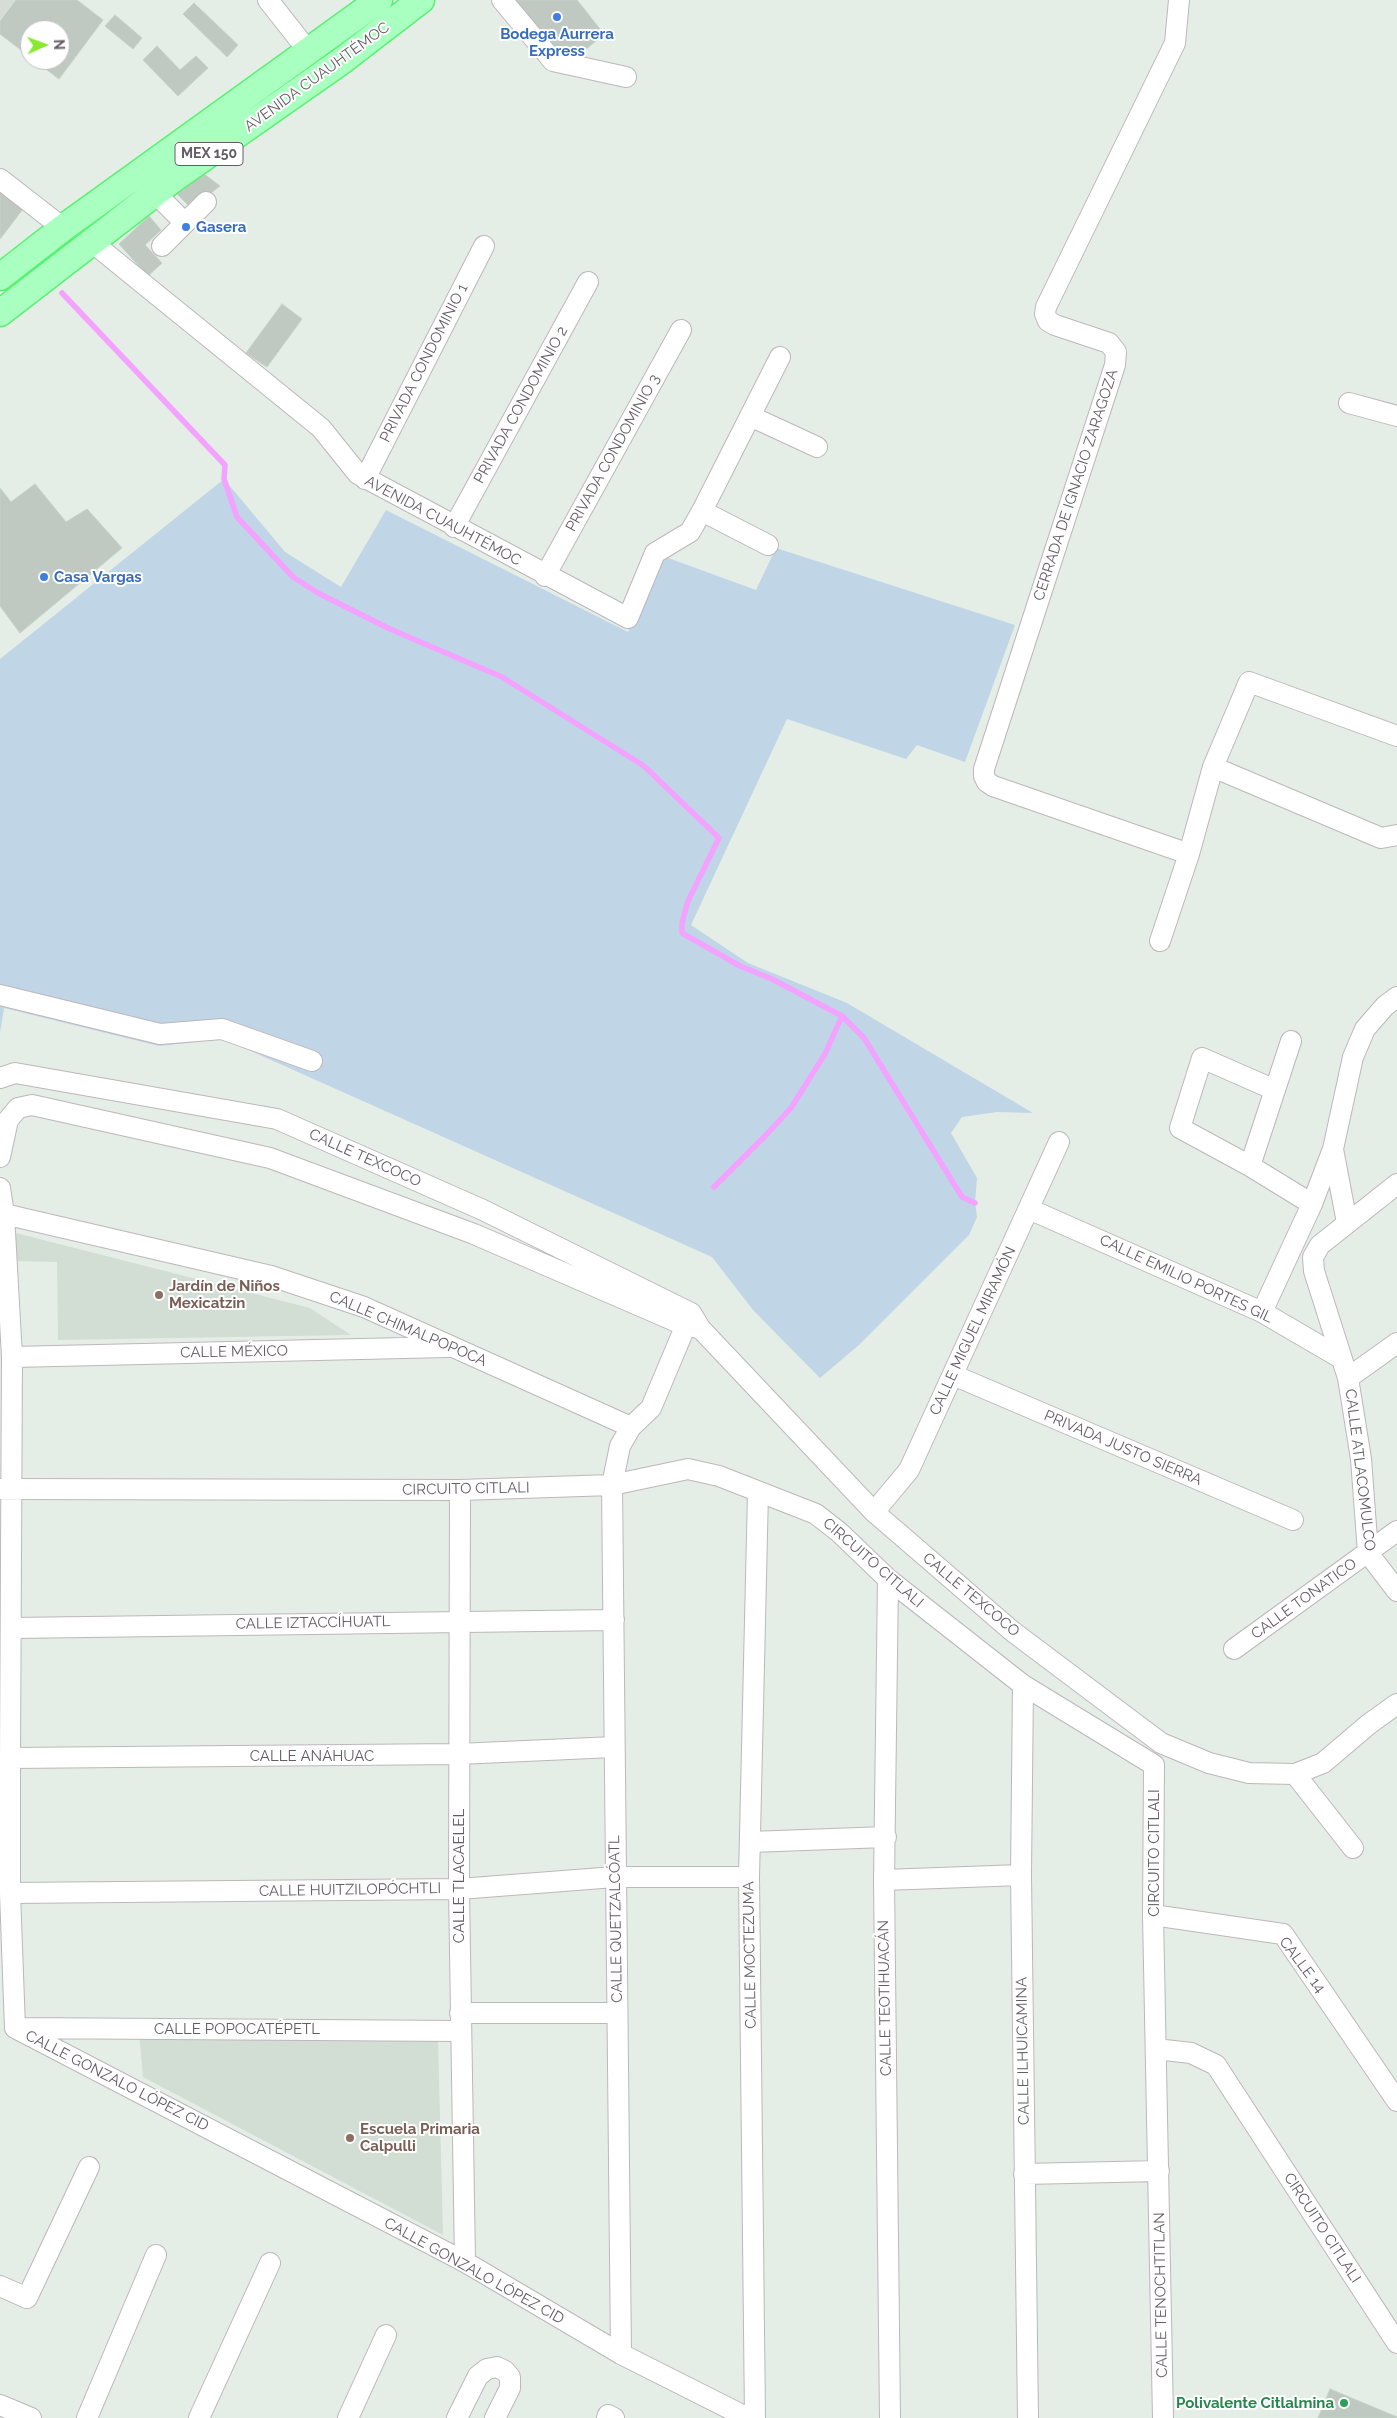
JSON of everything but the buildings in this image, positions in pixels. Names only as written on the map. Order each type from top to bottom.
[{"type":"main road","name":"MEX 150","points":[[0,277],[63,228],[309,52],[378,0]]},
{"type":"main road","name":"AVENIDA CUAUHTÉMOC","points":[[0,313],[93,243],[155,193],[343,60],[421,0]]},
{"type":"street","points":[[268,0],[309,52]]},
{"type":"street","points":[[502,0],[553,61],[626,77]]},
{"type":"street","name":"CERRADA DE IGNACIO ZARAGOZA","points":[[1178,0],[1175,43],[1046,307],[1045,314],[1048,321],[1109,343],[1116,352],[1115,365],[984,769],[986,782],[992,786],[1189,854]]},
{"type":"street","points":[[0,179],[63,228]]},
{"type":"street","points":[[155,193],[185,223]]},
{"type":"street","points":[[162,246],[206,202]]},
{"type":"street","name":"AVENIDA CUAUHTÉMOC","points":[[93,243],[321,428],[358,474],[365,479],[545,576],[628,618],[655,553],[690,532],[702,511]]},
{"type":"street","name":"PRIVADA CONDOMINIO 1","points":[[365,479],[484,246]]},
{"type":"street","name":"PRIVADA CONDOMINIO 2","points":[[454,527],[588,282]]},
{"type":"street","name":"PRIVADA CONDOMINIO 3","points":[[545,576],[681,330]]},
{"type":"street","points":[[768,545],[702,511],[780,357]]},
{"type":"street","points":[[1349,402],[1397,416]]},
{"type":"street","points":[[750,416],[816,446]]},
{"type":"street","points":[[1160,941],[1189,854],[1213,767],[1249,682],[1397,736]]},
{"type":"street","points":[[1213,767],[1381,838],[1397,835]]},
{"type":"street","points":[[0,995],[160,1034],[222,1029],[312,1061]]},
{"type":"street","points":[[1262,1312],[1312,1204],[1333,1149],[1353,1057],[1365,1029],[1385,1006],[1397,998]]},
{"type":"street","points":[[1250,1166],[1291,1041]]},
{"type":"street","points":[[1275,1090],[1202,1058],[1180,1128],[1250,1166],[1312,1204]]},
{"type":"street","name":"CALLE TEXCOCO","points":[[0,1078],[15,1073],[277,1119],[483,1210],[692,1322],[874,1512],[1012,1631],[1161,1743],[1209,1763],[1248,1773],[1295,1774]]},
{"type":"street","name":"CALLE TEXCOCO","points":[[0,1157],[8,1120],[18,1108],[32,1105],[270,1158],[474,1234],[692,1322]]},
{"type":"street","name":"CALLE MIGUEL MIRAMÓN","points":[[874,1512],[910,1470],[1059,1142]]},
{"type":"street","points":[[1333,1149],[1347,1223],[1397,1184]]},
{"type":"street","name":"CALLE GONZALO LÓPEZ CID","points":[[0,1188],[4,1214],[12,1358],[6,1489],[12,1628],[10,1893],[15,2028],[464,2262],[620,2354],[748,2418]]},
{"type":"street","name":"CALLE EMILIO PORTES GIL","points":[[1029,1208],[1262,1312],[1339,1357]]},
{"type":"street","name":"CALLE CHIMALPOPOCA","points":[[4,1214],[270,1276],[364,1308],[631,1427]]},
{"type":"street","name":"CALLE ATLACOMULCO","points":[[1347,1223],[1320,1245],[1313,1257],[1314,1271],[1339,1357],[1348,1378],[1361,1459],[1368,1553],[1397,1591]]},
{"type":"street","points":[[631,1427],[651,1408],[692,1322]]},
{"type":"street","points":[[1348,1378],[1397,1343]]},
{"type":"street","name":"CALLE MÉXICO","points":[[12,1358],[455,1347]]},
{"type":"street","name":"PRIVADA JUSTO SIERRA","points":[[953,1375],[1293,1520]]},
{"type":"street","name":"CALLE QUETZALCÓATL","points":[[620,2354],[612,1485],[620,1446],[631,1427]]},
{"type":"street","name":"CIRCUITO CITLALI","points":[[6,1489],[460,1490],[612,1485],[688,1469],[719,1476],[816,1514],[839,1532],[888,1579],[1023,1685],[1154,1765],[1153,1915],[1159,2171]]},
{"type":"street","name":"CALLE TLACAELEL","points":[[460,1490],[458,1754],[464,2262]]},
{"type":"street","name":"CALLE MOCTEZUMA","points":[[755,2418],[749,1877],[758,1492]]},
{"type":"street","name":"CALLE TONATICO","points":[[1234,1649],[1397,1530]]},
{"type":"street","name":"CALLE TEOTIHUACÁN","points":[[888,1579],[884,1880],[890,2418]]},
{"type":"street","name":"CALLE IZTACCÍHUATL","points":[[12,1628],[614,1620]]},
{"type":"street","name":"CALLE ILHUICAMINA","points":[[1023,1685],[1020,1875],[1028,2418]]},
{"type":"street","points":[[1353,1848],[1295,1774],[1324,1763],[1369,1724],[1397,1704]]},
{"type":"street","name":"CALLE ANÁHUAC","points":[[10,1758],[458,1754],[614,1747]]},
{"type":"street","points":[[750,1842],[886,1837]]},
{"type":"street","points":[[884,1880],[1020,1875]]},
{"type":"street","name":"CALLE HUITZILOPÓCHTLI","points":[[10,1893],[459,1889],[615,1877],[749,1877]]},
{"type":"street","name":"CALLE 14","points":[[1153,1915],[1283,1934],[1397,2101]]},
{"type":"street","name":"CALLE POPOCATÉPETL","points":[[15,2028],[460,2022],[616,2013]]},
{"type":"street","name":"CIRCUITO CITLALI","points":[[1156,2049],[1191,2053],[1216,2065],[1397,2343]]},
{"type":"street","points":[[0,2286],[27,2298],[89,2167]]},
{"type":"street","points":[[1024,2174],[1159,2171]]},
{"type":"street","name":"CALLE TENOCHTITLAN","points":[[1159,2171],[1163,2418]]},
{"type":"street","points":[[87,2418],[156,2255]]},
{"type":"street","points":[[199,2418],[270,2264]]},
{"type":"street","points":[[348,2418],[386,2334]]},
{"type":"street","points":[[457,2418],[478,2376],[487,2369],[497,2367],[510,2377],[510,2388],[496,2418]]},
{"type":"street","points":[[0,2405],[31,2418]]},
{"type":"shaded area","points":[[0,0],[15,0],[0,20]]},
{"type":"shaded area","points":[[224,479],[285,552],[341,587],[386,510],[628,632],[660,555],[756,590],[776,548],[1015,625],[965,762],[917,745],[906,759],[787,719],[691,925],[748,963],[847,1003],[1033,1113],[997,1112],[962,1117],[951,1133],[977,1178],[975,1203],[977,1217],[969,1235],[860,1344],[820,1378],[753,1310],[712,1257],[224,1039],[159,1046],[4,1008],[0,1033],[0,659]]},
{"type":"shaded area","name":"Jardín de Niños Mexicatzin","points":[[16,1233],[310,1308],[351,1335],[58,1340],[57,1262],[16,1261]]},
{"type":"shaded area","name":"Escuela Primaria Calpulli","points":[[139,2033],[438,2038],[443,2235],[143,2077]]},
{"type":"waterway","points":[[62,293],[225,465],[224,479],[237,517],[293,577],[318,593],[390,629],[502,677],[644,766],[719,838],[688,901],[682,923],[682,933],[740,966],[772,979],[842,1016],[864,1038],[962,1197],[975,1203]]},
{"type":"waterway","points":[[714,1187],[791,1108],[825,1054],[842,1016]]},
{"type":"place","name":"Bodega Aurrera Express","points":[[557,17]]},
{"type":"place","name":"Gasera","points":[[186,227]]},
{"type":"place","name":"Casa Vargas","points":[[44,577]]},
{"type":"place","name":"Jardín de Niños Mexicatzin","points":[[159,1295]]},
{"type":"place","name":"Escuela Primaria Calpulli","points":[[350,2138]]},
{"type":"place","name":"Polivalente Citlalmina","points":[[1344,2403]]}]
